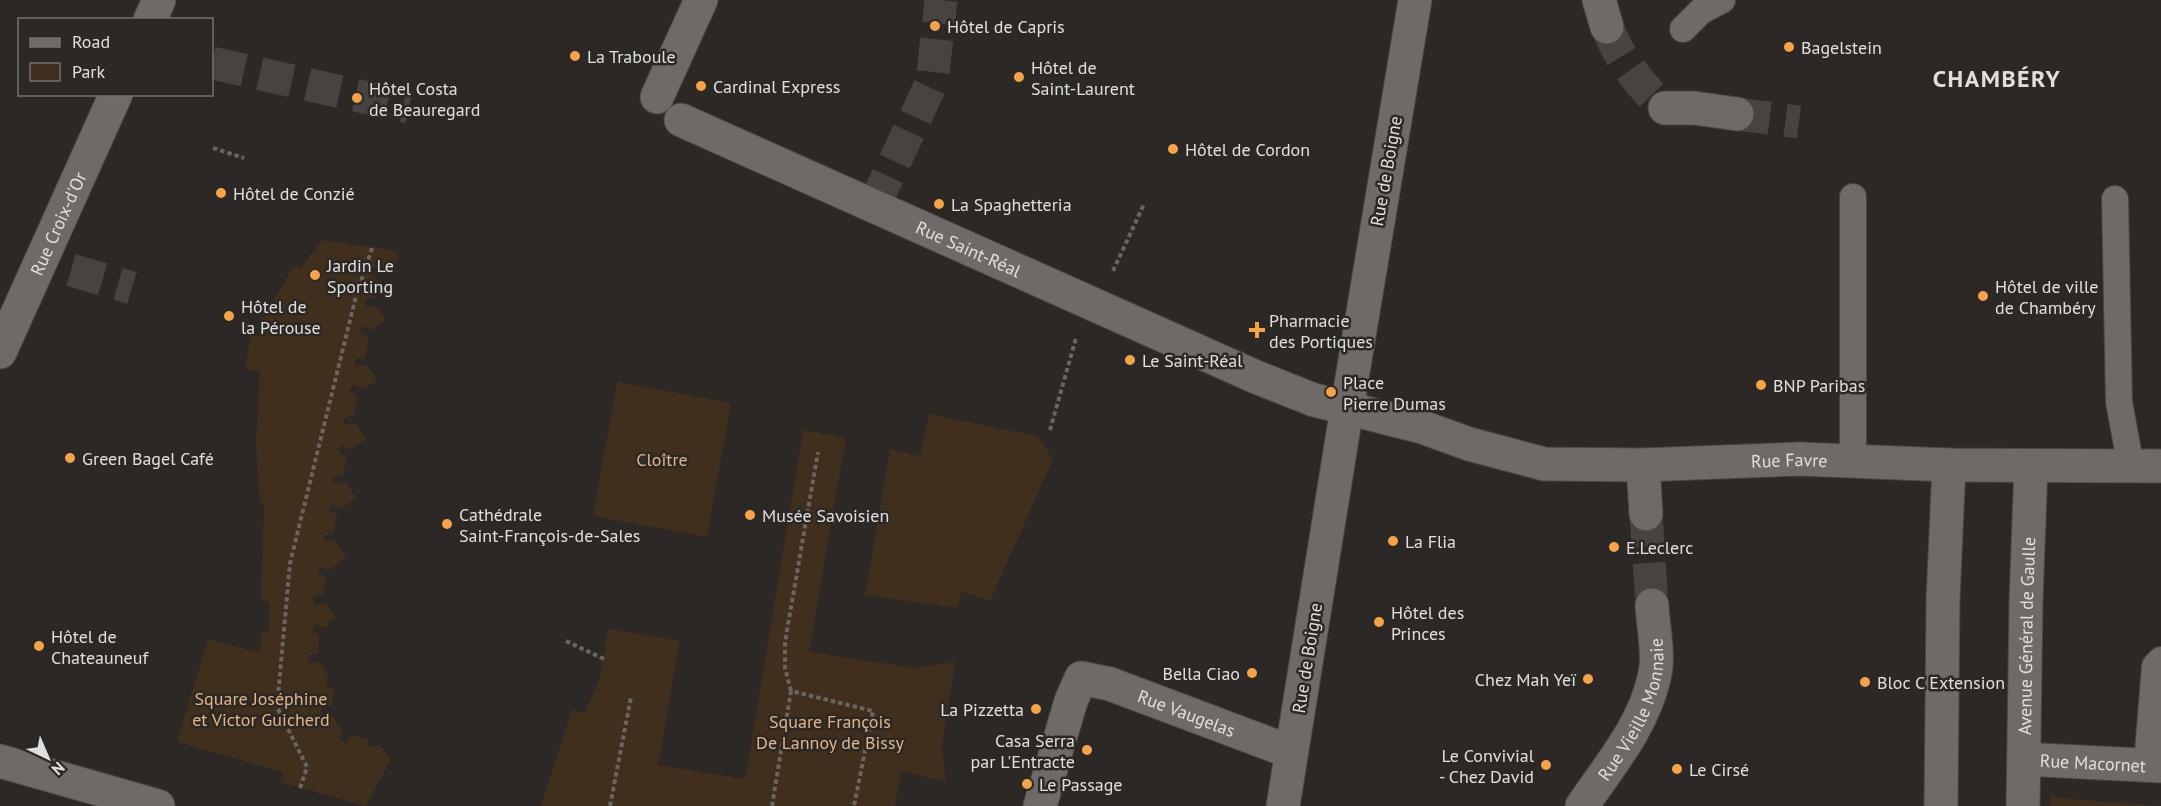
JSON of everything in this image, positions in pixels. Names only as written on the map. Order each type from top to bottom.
[{"type":"street","points":[[151,18],[159,0]]},
{"type":"street","points":[[657,97],[701,0]]},
{"type":"street","name":"Rue de Boigne","points":[[1283,806],[1357,342],[1415,0]]},
{"type":"street","name":"Rue Croix-d'Or","points":[[0,352],[115,96]]},
{"type":"street","points":[[1665,108],[1694,108],[1737,114]]},
{"type":"street","name":"Rue Saint-Réal","points":[[681,120],[1256,377],[1314,400],[1347,408]]},
{"type":"street","name":"Rue Favre","points":[[1347,408],[1422,427],[1469,444],[1544,464],[1643,465],[1853,460],[1949,465],[2146,466]]},
{"type":"street","points":[[1643,465],[1646,514]]},
{"type":"street","points":[[1941,806],[1944,600],[1949,465]]},
{"type":"street","name":"Avenue Général de Gaulle","points":[[2023,806],[2031,466]]},
{"type":"street","name":"Rue Vieille Monnaie","points":[[1582,806],[1631,735],[1654,678],[1656,653],[1652,605]]},
{"type":"street","name":"Rue Vaugelas","points":[[1040,806],[1071,701],[1081,678],[1110,684],[1291,752]]},
{"type":"street","name":"Rue Macornet","points":[[2024,759],[2154,766]]},
{"type":"street","points":[[0,761],[158,806]]},
{"type":"lane","points":[[1683,29],[1701,11],[1722,0]]},
{"type":"lane","points":[[1853,197],[1853,460]]},
{"type":"lane","points":[[2115,198],[2119,402],[2146,466]]},
{"type":"lane","points":[[2154,766],[2155,666],[2161,660]]},
{"type":"path","points":[[213,148],[244,158]]},
{"type":"path","points":[[1050,430],[1091,303],[1144,204]]},
{"type":"path","points":[[300,788],[307,767],[277,707],[290,563],[355,300],[372,248]]},
{"type":"path","points":[[772,806],[791,691],[785,668],[785,642],[818,452]]},
{"type":"path","points":[[566,641],[604,658]]},
{"type":"path","points":[[791,691],[873,711],[854,806]]},
{"type":"path","points":[[610,806],[631,697]]},
{"type":"green space","name":"Square Joséphine et Victor Guicherd","points":[[323,240],[397,251],[398,261],[381,272],[374,267],[369,272],[378,279],[375,298],[365,299],[366,307],[377,306],[386,320],[372,330],[363,326],[360,332],[369,338],[365,358],[355,359],[355,366],[366,365],[378,380],[363,389],[354,384],[349,391],[358,397],[354,415],[344,418],[344,425],[356,423],[366,439],[350,450],[341,445],[338,451],[347,458],[343,474],[333,477],[334,484],[346,482],[356,498],[341,509],[333,504],[328,510],[337,515],[333,533],[323,536],[325,542],[335,540],[346,558],[329,570],[320,567],[318,573],[326,578],[323,594],[313,597],[315,605],[325,602],[336,617],[324,628],[316,624],[312,630],[319,635],[318,654],[308,655],[309,663],[318,662],[329,675],[325,684],[334,690],[332,706],[321,708],[322,715],[332,715],[343,731],[338,738],[345,743],[351,735],[368,739],[370,747],[380,745],[391,759],[366,806],[280,782],[283,772],[177,742],[208,639],[260,653],[261,632],[268,633],[270,602],[261,600],[264,503],[260,503],[256,443],[260,371],[245,369],[251,334],[259,337],[261,321],[294,266],[300,268]]},
{"type":"green space","name":"Cloître","points":[[617,382],[731,403],[707,537],[593,516]]},
{"type":"green space","points":[[929,414],[1037,436],[1053,459],[990,601],[962,591],[957,608],[865,595],[890,449],[920,456]]},
{"type":"green space","name":"Square François De Lannoy de Bissy","points":[[803,430],[846,438],[809,652],[915,668],[955,662],[942,748],[946,782],[901,771],[895,806],[541,806],[572,709],[584,714],[600,678],[608,629],[680,641],[658,765],[745,779]]},
{"type":"green space","points":[[2051,793],[2058,798],[2161,806],[2050,806]]},
{"type":"tunnel","points":[[874,206],[932,82],[941,0]]},
{"type":"tunnel","points":[[1607,27],[1631,71],[1665,108]]},
{"type":"tunnel","points":[[213,63],[409,107]]},
{"type":"tunnel","points":[[1737,114],[1799,122]]},
{"type":"tunnel","points":[[71,270],[132,288]]},
{"type":"tunnel","points":[[1646,514],[1652,605]]},
{"type":"place","name":"Hôtel de Capris","points":[[935,26]]},
{"type":"place","name":"Bagelstein","points":[[1789,47]]},
{"type":"place","name":"La Traboule","points":[[575,56]]},
{"type":"place","name":"Hôtel de Saint-Laurent","points":[[1019,77]]},
{"type":"place","name":"Cardinal Express","points":[[701,86]]},
{"type":"place","name":"Hôtel Costa de Beauregard","points":[[357,98]]},
{"type":"place","name":"Hôtel de Cordon","points":[[1173,149]]},
{"type":"place","name":"Hôtel de Conzié","points":[[221,193]]},
{"type":"place","name":"La Spaghetteria","points":[[939,204]]},
{"type":"place","name":"Jardin Le Sporting","points":[[315,275]]},
{"type":"place","name":"Hôtel de ville de Chambéry","points":[[1983,296]]},
{"type":"place","name":"Hôtel de la Pérouse","points":[[229,316]]},
{"type":"place","name":"Pharmacie des Portiques","points":[[1257,330]]},
{"type":"place","name":"Le Saint-Réal","points":[[1130,360]]},
{"type":"place","name":"BNP Paribas","points":[[1761,385]]},
{"type":"place","name":"Place Pierre Dumas","points":[[1331,392]]},
{"type":"place","name":"Green Bagel Café","points":[[70,458]]},
{"type":"place","name":"Musée Savoisien","points":[[750,515]]},
{"type":"place","name":"Cathédrale Saint-François-de-Sales","points":[[447,524]]},
{"type":"place","name":"La Flia","points":[[1393,541]]},
{"type":"place","name":"E.Leclerc","points":[[1614,547]]},
{"type":"place","name":"Hôtel des Princes","points":[[1379,622]]},
{"type":"place","name":"Hôtel de Chateauneuf","points":[[39,646]]},
{"type":"place","name":"Bella Ciao","points":[[1252,673]]},
{"type":"place","name":"Chez Mah Yeï","points":[[1588,679]]},
{"type":"place","name":"Bloc C Extension","points":[[1865,682]]},
{"type":"place","name":"La Pizzetta","points":[[1036,709]]},
{"type":"place","name":"Casa Serra par L'Entracte","points":[[1087,750]]},
{"type":"place","name":"Le Convivial - Chez David","points":[[1546,765]]},
{"type":"place","name":"Le Cirsé","points":[[1677,769]]},
{"type":"place","name":"Le Passage","points":[[1027,784]]},
{"type":"district","name":"CHAMBÉRY","points":[[1997,78]]}]
